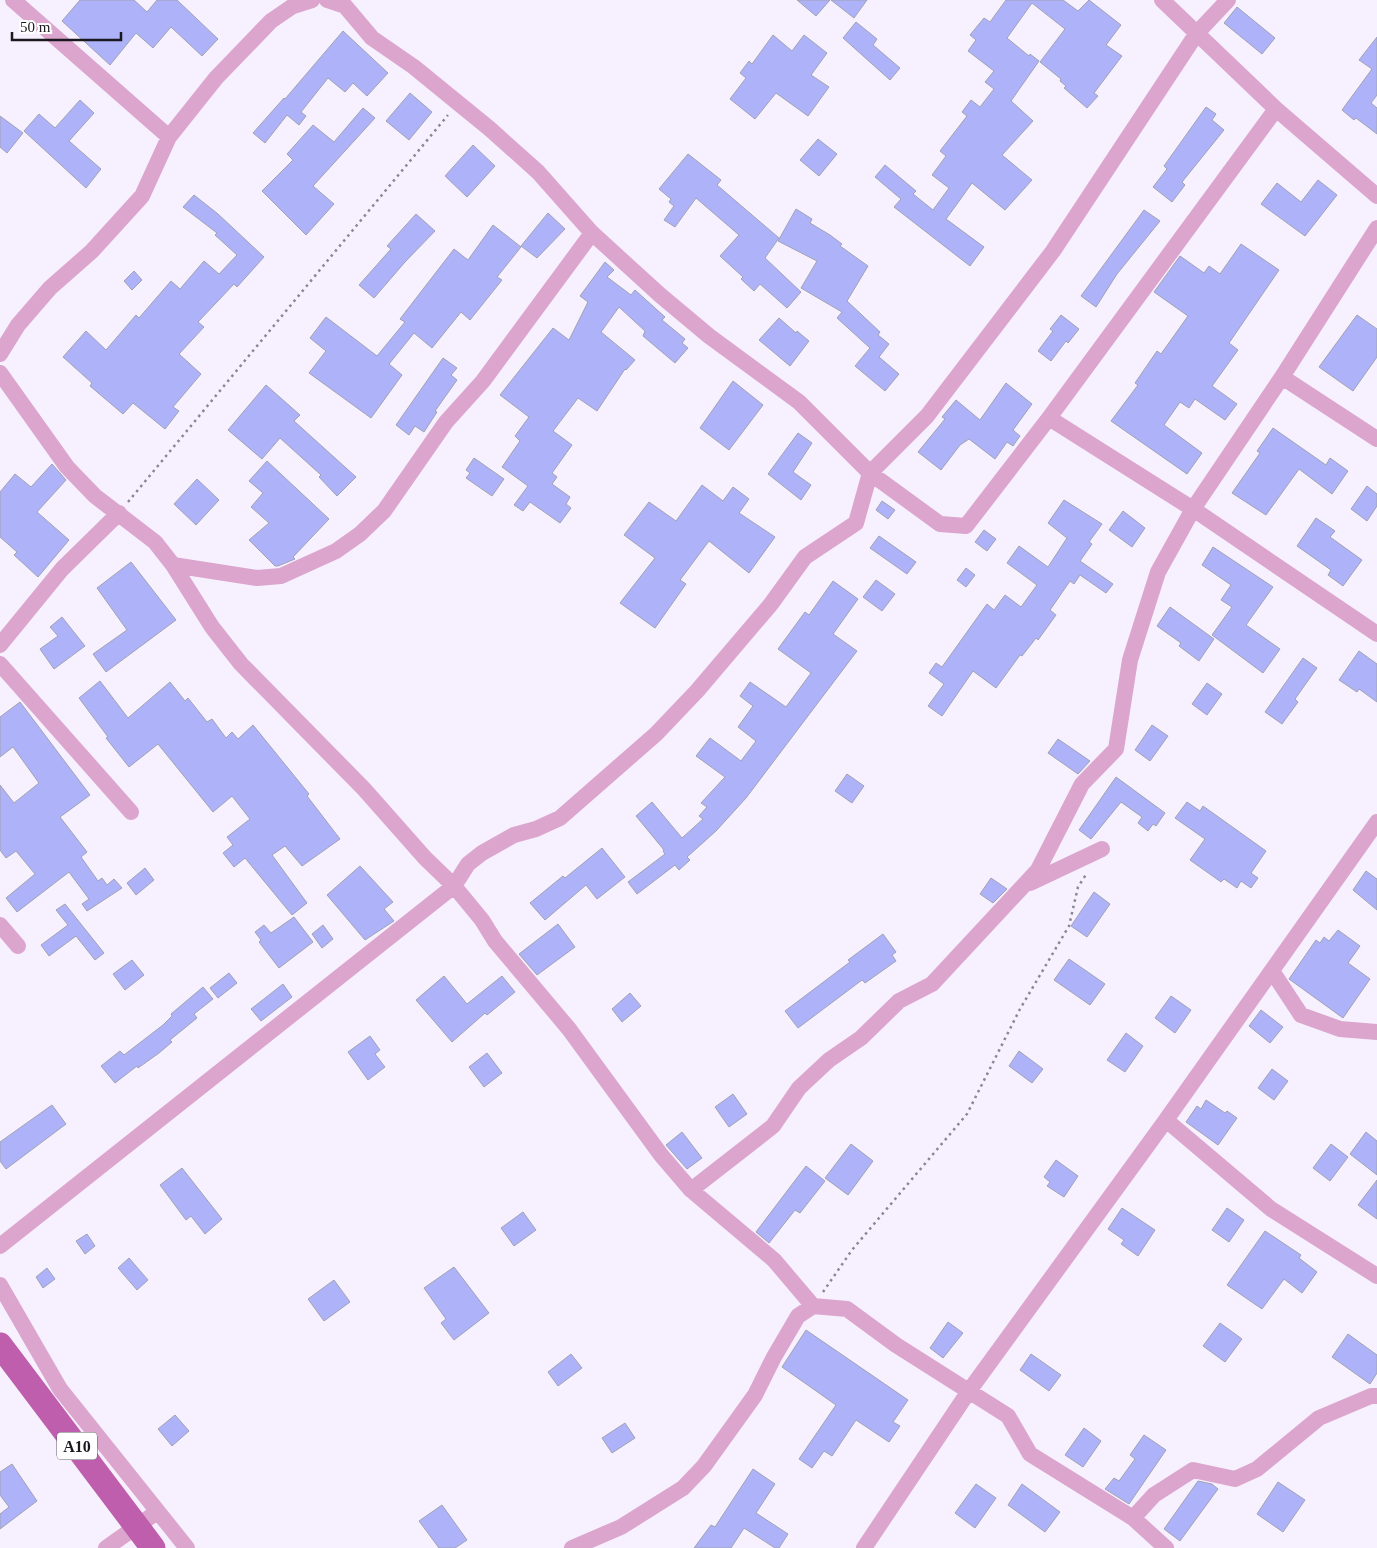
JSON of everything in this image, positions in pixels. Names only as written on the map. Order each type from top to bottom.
[{"type":"main road","name":"A10","points":[[0,1345],[153,1548]]},
{"type":"street","points":[[12,0],[169,137]]},
{"type":"street","points":[[0,354],[18,325],[50,288],[92,251],[142,196],[169,137],[216,78],[271,21],[293,6],[312,0]]},
{"type":"street","points":[[327,0],[348,3],[372,38],[414,67],[459,103],[538,172],[592,233],[709,336],[799,402],[870,473],[940,524],[966,526],[1049,418],[1276,109]]},
{"type":"street","points":[[1162,0],[1276,109],[1377,196]]},
{"type":"street","points":[[0,1246],[454,886],[468,864],[482,853],[514,834],[536,829],[560,818],[656,734],[697,691],[771,604],[805,557],[856,523],[870,473],[927,416],[1053,251],[1197,33],[1228,0]]},
{"type":"street","points":[[691,1190],[773,1126],[799,1088],[828,1060],[861,1038],[899,1001],[932,984],[1038,870],[1082,784],[1116,750],[1132,651],[1158,572],[1193,509],[1282,378],[1377,228]]},
{"type":"street","points":[[173,565],[257,578],[281,576],[336,551],[360,534],[384,511],[446,422],[482,381],[592,233]]},
{"type":"street","points":[[0,373],[68,467],[95,496],[155,542],[173,565],[212,627],[242,664],[364,789],[424,858],[454,886],[482,920],[496,941],[557,1014],[661,1155],[691,1190],[774,1260],[812,1306]]},
{"type":"street","points":[[1282,378],[1377,439]]},
{"type":"street","points":[[1049,418],[1193,509],[1377,634]]},
{"type":"street","points":[[0,645],[62,569],[119,513]]},
{"type":"street","points":[[0,664],[131,812]]},
{"type":"street","points":[[864,1548],[969,1391],[1166,1120],[1377,822]]},
{"type":"street","points":[[1024,886],[1102,849]]},
{"type":"street","points":[[0,925],[18,946]]},
{"type":"street","points":[[1272,971],[1301,1015],[1340,1030],[1377,1032]]},
{"type":"street","points":[[1166,1120],[1271,1209],[1377,1276]]},
{"type":"street","points":[[0,1286],[60,1389],[187,1548]]},
{"type":"street","points":[[572,1548],[621,1527],[683,1488],[755,1395],[798,1316],[812,1306],[847,1310],[896,1346],[1008,1416],[1030,1454],[1133,1518],[1166,1548]]},
{"type":"street","points":[[1133,1518],[1154,1495],[1193,1470],[1234,1479],[1257,1469],[1319,1418],[1371,1396],[1377,1396]]},
{"type":"street","points":[[106,1548],[157,1512]]},
{"type":"street","points":[[588,1541],[604,1548]]},
{"type":"path","points":[[119,513],[459,103]]},
{"type":"path","points":[[812,1306],[852,1250],[967,1114],[1020,1009],[1069,926],[1078,887],[1102,849]]},
{"type":"building","points":[[80,0],[134,0],[147,12],[157,0],[177,0],[218,39],[202,56],[171,27],[153,48],[136,33],[110,65],[62,21]]},
{"type":"building","points":[[797,0],[830,0],[816,16]]},
{"type":"building","points":[[831,0],[867,0],[854,18]]},
{"type":"building","points":[[1006,0],[1063,0],[1078,11],[1089,0],[1121,25],[1106,45],[1122,56],[1094,93],[1098,96],[1087,108],[1064,88],[1066,86],[1060,81],[1061,79],[1040,62],[1065,29],[1032,3],[1007,38],[1029,56],[1030,54],[1039,61],[1011,101],[1033,121],[1002,155],[1032,180],[1005,210],[972,183],[946,219],[984,247],[970,266],[894,207],[901,199],[875,177],[885,165],[916,191],[913,194],[933,210],[949,188],[932,175],[946,156],[940,151],[967,116],[962,112],[971,100],[980,107],[994,89],[985,82],[994,71],[968,51],[976,40],[970,35],[984,18],[990,22]]},
{"type":"building","points":[[1237,7],[1275,38],[1262,54],[1224,23]]},
{"type":"building","points":[[856,22],[877,39],[873,45],[900,68],[890,80],[843,38]]},
{"type":"building","points":[[343,31],[388,73],[367,96],[353,83],[345,92],[328,78],[301,112],[306,116],[299,125],[287,115],[265,143],[253,133]]},
{"type":"building","points":[[773,35],[792,51],[804,35],[827,53],[811,75],[829,87],[808,116],[776,93],[755,119],[730,99],[746,78],[740,73],[749,61],[752,64]]},
{"type":"building","points":[[1377,37],[1377,95],[1371,103],[1377,108],[1377,134],[1342,110],[1372,69],[1359,60]]},
{"type":"building","points":[[410,93],[432,112],[409,140],[386,121]]},
{"type":"building","points":[[80,100],[94,113],[69,141],[101,169],[86,188],[24,131],[39,114],[55,128]]},
{"type":"building","points":[[1206,107],[1216,114],[1212,120],[1224,130],[1182,182],[1185,185],[1172,202],[1153,187],[1167,169],[1164,166]]},
{"type":"building","points":[[363,108],[375,118],[313,186],[334,204],[306,235],[262,191],[293,160],[287,154],[313,125],[334,142]]},
{"type":"building","points":[[0,116],[23,133],[7,153],[0,147]]},
{"type":"building","points":[[818,139],[837,154],[819,176],[800,160]]},
{"type":"building","points":[[473,145],[495,166],[467,197],[445,176]]},
{"type":"building","points":[[688,154],[721,180],[717,185],[779,238],[765,258],[801,292],[787,308],[760,284],[754,291],[741,279],[743,277],[720,256],[739,235],[696,198],[675,227],[664,220],[674,206],[669,202],[671,199],[659,189]]},
{"type":"building","points":[[1318,180],[1337,195],[1305,236],[1261,204],[1277,183],[1301,202]]},
{"type":"building","points":[[194,195],[218,214],[264,257],[237,287],[234,284],[198,322],[204,327],[179,354],[201,374],[173,407],[179,411],[165,429],[133,403],[123,414],[90,386],[92,383],[63,357],[86,331],[106,350],[136,315],[139,318],[171,281],[180,289],[204,261],[219,274],[237,255],[215,235],[217,233],[183,207]]},
{"type":"building","points":[[796,209],[812,219],[810,223],[830,235],[842,244],[840,246],[868,266],[847,301],[880,332],[878,335],[889,344],[879,357],[899,374],[885,391],[855,366],[870,348],[837,318],[842,312],[801,288],[817,261],[778,241]]},
{"type":"building","points":[[1144,210],[1160,221],[1117,274],[1096,307],[1081,296]]},
{"type":"building","points":[[548,213],[565,229],[537,258],[521,246]]},
{"type":"building","points":[[416,214],[435,231],[374,298],[359,285],[391,249],[387,246]]},
{"type":"building","points":[[493,225],[521,247],[497,277],[502,280],[470,320],[461,312],[432,348],[414,333],[389,364],[402,375],[371,418],[309,373],[326,351],[310,338],[326,317],[377,356],[405,322],[400,319],[454,249],[468,260]]},
{"type":"building","points":[[1241,244],[1279,270],[1229,343],[1238,350],[1212,386],[1237,404],[1225,420],[1195,399],[1189,408],[1180,402],[1164,425],[1202,453],[1187,474],[1111,421],[1138,385],[1135,383],[1157,351],[1161,354],[1188,316],[1154,292],[1180,256],[1204,273],[1209,266],[1220,274]]},
{"type":"building","points":[[605,262],[614,270],[607,277],[631,295],[635,290],[665,317],[662,320],[685,339],[682,343],[688,348],[675,363],[643,336],[645,331],[619,307],[601,332],[635,360],[625,369],[597,411],[578,398],[553,431],[572,445],[552,473],[557,477],[552,484],[570,497],[566,504],[571,508],[560,523],[530,502],[523,511],[514,505],[528,486],[502,467],[520,441],[515,436],[529,417],[500,395],[553,328],[569,340],[588,302],[580,296]]},
{"type":"building","points":[[134,271],[142,280],[132,290],[124,281]]},
{"type":"building","points":[[1061,315],[1079,329],[1068,343],[1066,341],[1051,361],[1038,351],[1053,331],[1050,329]]},
{"type":"building","points":[[1357,315],[1377,329],[1377,357],[1353,391],[1319,367]]},
{"type":"building","points":[[779,318],[796,333],[797,331],[809,341],[790,366],[759,340]]},
{"type":"building","points":[[443,358],[457,368],[451,375],[457,380],[435,411],[437,412],[424,432],[415,426],[409,435],[396,425]]},
{"type":"building","points":[[733,381],[763,405],[729,450],[700,428]]},
{"type":"building","points":[[1006,383],[1032,404],[1013,430],[1020,436],[1013,446],[1007,442],[995,459],[969,439],[960,445],[941,470],[918,452],[945,419],[942,417],[956,400],[980,420]]},
{"type":"building","points":[[266,385],[300,415],[294,421],[356,477],[337,496],[319,477],[321,475],[280,438],[262,459],[228,430]]},
{"type":"building","points":[[1273,428],[1326,465],[1330,458],[1348,471],[1332,494],[1299,469],[1266,515],[1232,493],[1260,453],[1257,451]]},
{"type":"building","points":[[798,433],[812,443],[793,472],[811,485],[801,500],[768,474]]},
{"type":"building","points":[[474,458],[504,479],[492,496],[466,478],[470,473],[466,470]]},
{"type":"building","points":[[267,461],[329,519],[293,557],[295,559],[278,566],[275,566],[249,540],[269,523],[251,507],[263,493],[249,481]]},
{"type":"building","points":[[52,464],[66,480],[37,512],[69,540],[38,577],[14,555],[17,552],[0,537],[0,492],[15,474],[31,487]]},
{"type":"building","points":[[197,479],[219,500],[196,525],[174,504]]},
{"type":"building","points":[[702,485],[723,501],[733,487],[749,499],[739,513],[775,537],[749,573],[709,541],[680,580],[686,584],[655,628],[620,603],[655,558],[624,535],[649,502],[676,521]]},
{"type":"building","points":[[1367,486],[1377,494],[1377,506],[1367,521],[1351,509]]},
{"type":"building","points":[[1064,500],[1102,524],[1089,542],[1092,544],[1080,561],[1113,584],[1106,593],[1080,575],[1074,584],[1070,581],[1050,610],[1056,615],[1038,640],[1036,638],[1022,656],[1020,655],[996,688],[973,671],[942,716],[928,706],[944,684],[929,673],[936,663],[942,667],[987,604],[994,610],[1005,595],[1021,607],[1037,585],[1007,563],[1019,546],[1048,567],[1067,538],[1048,523]]},
{"type":"building","points":[[882,501],[895,510],[888,519],[876,510]]},
{"type":"building","points":[[1123,511],[1145,528],[1132,547],[1109,530]]},
{"type":"building","points":[[1316,518],[1335,531],[1330,537],[1362,560],[1343,586],[1328,575],[1331,570],[1297,546]]},
{"type":"building","points":[[984,530],[996,539],[987,551],[975,542]]},
{"type":"building","points":[[879,536],[916,562],[907,574],[870,548]]},
{"type":"building","points":[[1213,547],[1273,587],[1246,625],[1280,649],[1263,673],[1212,635],[1232,607],[1221,600],[1231,585],[1202,565]]},
{"type":"building","points":[[131,562],[176,620],[106,672],[93,654],[127,630],[97,588]]},
{"type":"building","points":[[966,568],[975,575],[966,587],[957,580]]},
{"type":"building","points":[[876,580],[895,594],[882,611],[863,597]]},
{"type":"building","points":[[833,581],[858,599],[833,634],[857,651],[746,798],[716,831],[687,857],[690,860],[679,870],[675,865],[637,894],[628,882],[665,854],[664,850],[636,816],[652,802],[682,838],[703,819],[699,816],[707,807],[701,803],[725,777],[696,756],[710,738],[741,761],[756,741],[738,727],[753,706],[740,696],[750,682],[786,707],[811,673],[778,649],[805,612],[809,615]]},
{"type":"building","points":[[1170,607],[1214,639],[1199,661],[1179,646],[1181,643],[1157,626]]},
{"type":"building","points":[[62,617],[85,646],[54,669],[40,649],[58,636],[50,627]]},
{"type":"building","points":[[1359,651],[1377,664],[1377,702],[1359,689],[1357,692],[1339,680]]},
{"type":"building","points":[[1303,658],[1317,668],[1295,699],[1298,702],[1282,724],[1265,712]]},
{"type":"building","points":[[100,681],[128,718],[170,682],[185,701],[188,698],[207,722],[212,719],[226,738],[232,732],[238,739],[253,725],[309,794],[307,796],[340,839],[302,866],[285,846],[272,855],[307,903],[292,915],[245,858],[234,867],[223,853],[233,845],[227,837],[250,819],[232,796],[213,812],[158,744],[129,767],[106,738],[108,737],[79,698]]},
{"type":"building","points":[[1207,683],[1222,694],[1207,715],[1192,704]]},
{"type":"building","points":[[20,702],[90,795],[60,817],[87,852],[81,857],[98,881],[102,878],[107,885],[114,879],[122,888],[87,911],[82,904],[89,899],[69,872],[17,912],[6,898],[35,874],[16,851],[6,858],[0,850],[0,785],[14,803],[39,783],[13,747],[0,757],[0,717]]},
{"type":"building","points":[[1152,725],[1168,736],[1150,761],[1135,750]]},
{"type":"building","points":[[1058,739],[1090,761],[1078,774],[1048,753]]},
{"type":"building","points":[[847,774],[864,786],[852,803],[835,791]]},
{"type":"building","points":[[1116,777],[1165,813],[1156,826],[1153,824],[1148,831],[1138,823],[1142,817],[1121,802],[1091,839],[1079,830]]},
{"type":"building","points":[[1187,802],[1200,811],[1203,806],[1266,851],[1251,873],[1258,878],[1251,888],[1241,881],[1237,888],[1224,879],[1221,882],[1190,860],[1205,839],[1175,818]]},
{"type":"building","points":[[602,848],[625,877],[597,899],[586,885],[545,920],[530,903]]},
{"type":"building","points":[[360,866],[393,902],[384,909],[394,921],[365,940],[327,895]]},
{"type":"building","points":[[145,868],[154,880],[136,895],[127,883]]},
{"type":"building","points":[[1366,871],[1377,879],[1377,910],[1353,890]]},
{"type":"building","points":[[991,878],[1007,889],[993,903],[980,894]]},
{"type":"building","points":[[1094,892],[1110,904],[1087,937],[1071,926]]},
{"type":"building","points":[[65,904],[104,953],[95,960],[76,936],[49,956],[41,945],[68,925],[56,910]]},
{"type":"building","points":[[294,917],[313,942],[279,968],[259,942],[261,940],[255,932],[264,925],[271,933]]},
{"type":"building","points":[[558,924],[575,947],[537,975],[519,954]]},
{"type":"building","points":[[323,925],[333,939],[322,948],[312,934]]},
{"type":"building","points":[[1338,930],[1360,946],[1348,963],[1370,979],[1343,1018],[1289,979],[1316,940],[1320,943],[1324,937],[1329,941]]},
{"type":"building","points":[[883,934],[896,952],[892,955],[896,961],[865,983],[862,980],[798,1028],[785,1011],[850,962],[848,960]]},
{"type":"building","points":[[1069,959],[1105,984],[1090,1005],[1054,980]]},
{"type":"building","points":[[132,960],[144,975],[125,990],[113,974]]},
{"type":"building","points":[[229,973],[237,983],[218,998],[210,988]]},
{"type":"building","points":[[444,976],[467,1004],[502,976],[515,992],[487,1015],[485,1013],[452,1042],[416,1000]]},
{"type":"building","points":[[283,984],[292,997],[261,1021],[251,1009]]},
{"type":"building","points":[[203,987],[213,999],[194,1014],[197,1018],[170,1040],[172,1042],[159,1053],[138,1068],[137,1066],[115,1083],[101,1066],[120,1051],[124,1055],[163,1025],[172,1016],[171,1014]]},
{"type":"building","points":[[630,993],[641,1006],[622,1022],[612,1009]]},
{"type":"building","points":[[1171,996],[1191,1010],[1175,1033],[1155,1018]]},
{"type":"building","points":[[1261,1010],[1283,1027],[1270,1043],[1249,1026]]},
{"type":"building","points":[[1126,1033],[1143,1046],[1125,1072],[1107,1060]]},
{"type":"building","points":[[370,1036],[380,1050],[375,1054],[385,1067],[368,1080],[348,1052]]},
{"type":"building","points":[[1019,1051],[1043,1069],[1032,1083],[1009,1066]]},
{"type":"building","points":[[487,1053],[502,1073],[484,1087],[469,1067]]},
{"type":"building","points":[[1272,1069],[1288,1081],[1274,1100],[1258,1088]]},
{"type":"building","points":[[733,1094],[747,1114],[729,1127],[715,1107]]},
{"type":"building","points":[[1206,1100],[1225,1113],[1227,1111],[1237,1118],[1218,1145],[1186,1122],[1197,1106],[1201,1109]]},
{"type":"building","points":[[52,1105],[66,1124],[6,1169],[0,1161],[0,1142]]},
{"type":"building","points":[[682,1132],[702,1158],[687,1169],[666,1145]]},
{"type":"building","points":[[1366,1132],[1377,1141],[1377,1175],[1350,1154]]},
{"type":"building","points":[[851,1144],[873,1161],[848,1195],[825,1178]]},
{"type":"building","points":[[1331,1144],[1348,1157],[1330,1181],[1313,1168]]},
{"type":"building","points":[[1056,1160],[1078,1176],[1064,1197],[1047,1186],[1050,1182],[1044,1177]]},
{"type":"building","points":[[806,1166],[825,1181],[800,1213],[795,1210],[769,1243],[756,1232]]},
{"type":"building","points":[[182,1168],[222,1219],[205,1234],[191,1216],[186,1220],[160,1185]]},
{"type":"building","points":[[1377,1180],[1377,1219],[1358,1205]]},
{"type":"building","points":[[1122,1208],[1155,1230],[1138,1256],[1121,1244],[1124,1240],[1108,1229]]},
{"type":"building","points":[[1227,1208],[1244,1220],[1229,1242],[1212,1230]]},
{"type":"building","points":[[523,1212],[536,1230],[514,1246],[501,1228]]},
{"type":"building","points":[[1265,1231],[1301,1255],[1299,1258],[1317,1272],[1302,1293],[1284,1279],[1262,1309],[1227,1285]]},
{"type":"building","points":[[87,1234],[95,1246],[85,1254],[76,1241]]},
{"type":"building","points":[[129,1258],[148,1280],[137,1290],[118,1268]]},
{"type":"building","points":[[454,1267],[489,1313],[454,1340],[441,1323],[446,1319],[424,1288]]},
{"type":"building","points":[[47,1268],[55,1279],[43,1288],[36,1277]]},
{"type":"building","points":[[334,1280],[350,1302],[324,1321],[308,1299]]},
{"type":"building","points":[[948,1322],[963,1333],[943,1358],[930,1348]]},
{"type":"building","points":[[1220,1323],[1242,1339],[1225,1362],[1203,1346]]},
{"type":"building","points":[[806,1330],[908,1400],[893,1422],[900,1426],[889,1442],[856,1420],[832,1456],[824,1451],[812,1468],[799,1459],[836,1405],[782,1367]]},
{"type":"building","points":[[1348,1334],[1377,1355],[1377,1373],[1370,1384],[1332,1357]]},
{"type":"building","points":[[571,1354],[582,1368],[558,1386],[548,1372]]},
{"type":"building","points":[[1031,1354],[1061,1375],[1049,1391],[1020,1370]]},
{"type":"building","points":[[175,1415],[189,1431],[172,1446],[158,1429]]},
{"type":"building","points":[[625,1423],[635,1438],[612,1453],[602,1438]]},
{"type":"building","points":[[1084,1428],[1101,1441],[1083,1467],[1065,1455]]},
{"type":"building","points":[[1144,1435],[1166,1450],[1129,1504],[1105,1489],[1114,1478],[1119,1481],[1135,1459],[1130,1455]]},
{"type":"building","points":[[12,1464],[37,1501],[0,1529],[0,1514],[9,1507],[0,1495],[0,1472]]},
{"type":"building","points":[[753,1469],[775,1484],[756,1513],[788,1534],[779,1548],[775,1548],[744,1528],[731,1548],[694,1548],[711,1525],[715,1527]]},
{"type":"building","points":[[1198,1481],[1212,1484],[1218,1489],[1180,1541],[1164,1529]]},
{"type":"building","points":[[1278,1482],[1305,1500],[1283,1532],[1257,1514]]},
{"type":"building","points":[[976,1484],[996,1498],[975,1528],[955,1513]]},
{"type":"building","points":[[1022,1484],[1060,1512],[1045,1532],[1008,1505]]},
{"type":"building","points":[[442,1505],[467,1540],[455,1548],[439,1548],[419,1521]]}]
